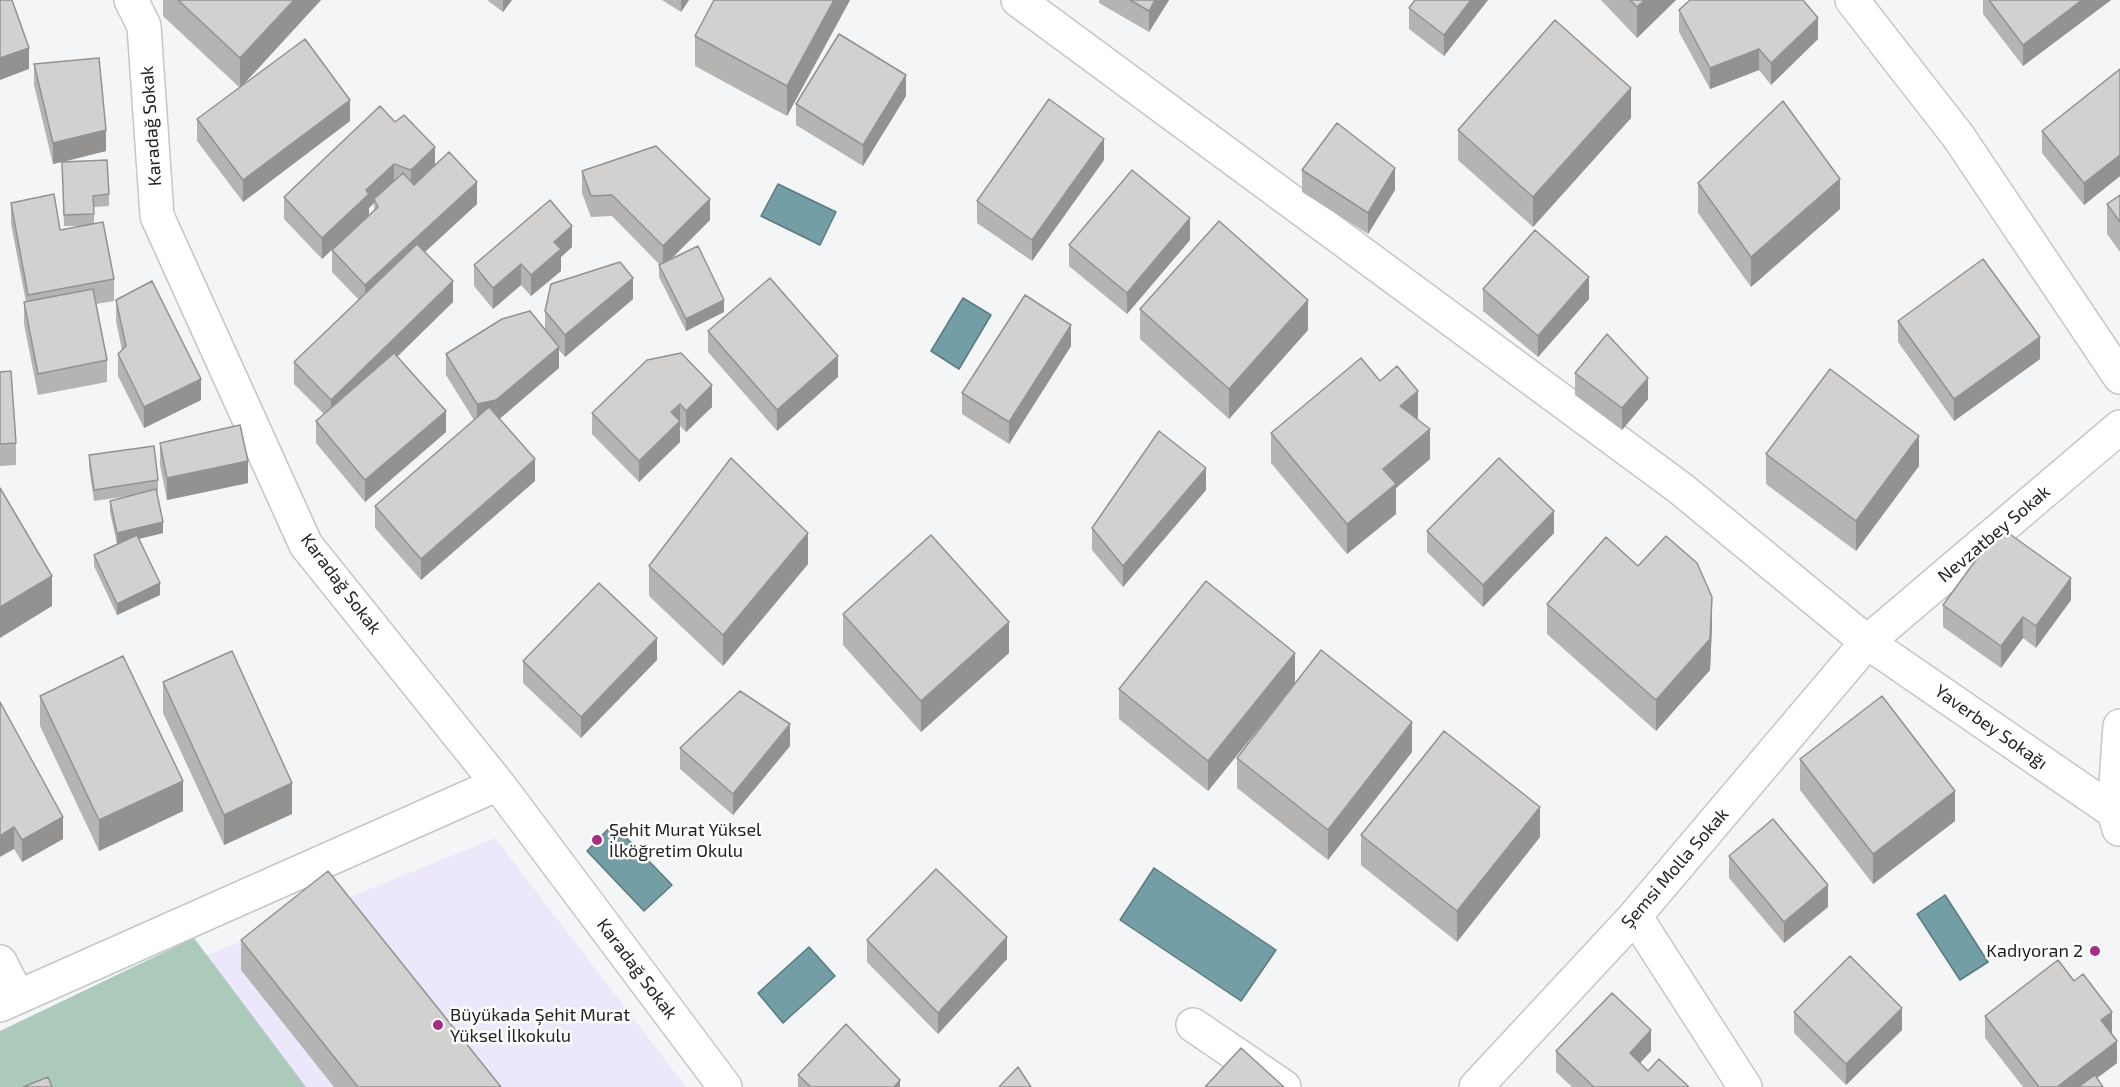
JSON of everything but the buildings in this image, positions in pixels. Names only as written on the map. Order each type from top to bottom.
[{"type":"street","name":"Yaverbey Sokağı","points":[[1018,0],[1680,488],[1868,642],[2117,822]]},
{"type":"street","points":[[1852,0],[1958,136],[2120,377]]},
{"type":"street","name":"Karadağ Sokak","points":[[143,9],[157,216],[306,545],[498,784],[725,1087]]},
{"type":"street","name":"Nevzatbey Sokak","points":[[1868,642],[2120,427]]},
{"type":"street","name":"Şemsi Molla Sokak","points":[[1476,1087],[1635,916],[1868,642]]},
{"type":"street","points":[[2117,822],[2120,726]]},
{"type":"street","points":[[0,962],[9,1001],[498,784]]},
{"type":"street","points":[[1635,916],[1745,1087]]},
{"type":"street","points":[[1193,1025],[1284,1087]]},
{"type":"shaded area","name":"Büyükada Şehit Murat Yüksel İlkokulu","points":[[495,838],[686,1087],[285,1087],[191,962]]},
{"type":"green space","points":[[194,938],[306,1087],[0,1087],[0,1031]]},
{"type":"water","points":[[778,184],[836,212],[820,245],[761,216]]},
{"type":"water","points":[[963,298],[991,315],[959,369],[931,351]]},
{"type":"water","points":[[613,824],[672,885],[644,911],[587,851]]},
{"type":"water","points":[[1154,868],[1276,950],[1241,1001],[1120,920]]},
{"type":"water","points":[[1945,895],[1988,962],[1960,980],[1917,914]]},
{"type":"water","points":[[809,947],[835,976],[783,1023],[758,993]]},
{"type":"place","name":"Şehit Murat Yüksel İlköğretim Okulu","points":[[597,840]]},
{"type":"place","name":"Kadıyoran 2","points":[[2095,951]]},
{"type":"place","name":"Büyükada Şehit Murat Yüksel İlkokulu","points":[[438,1025]]}]
